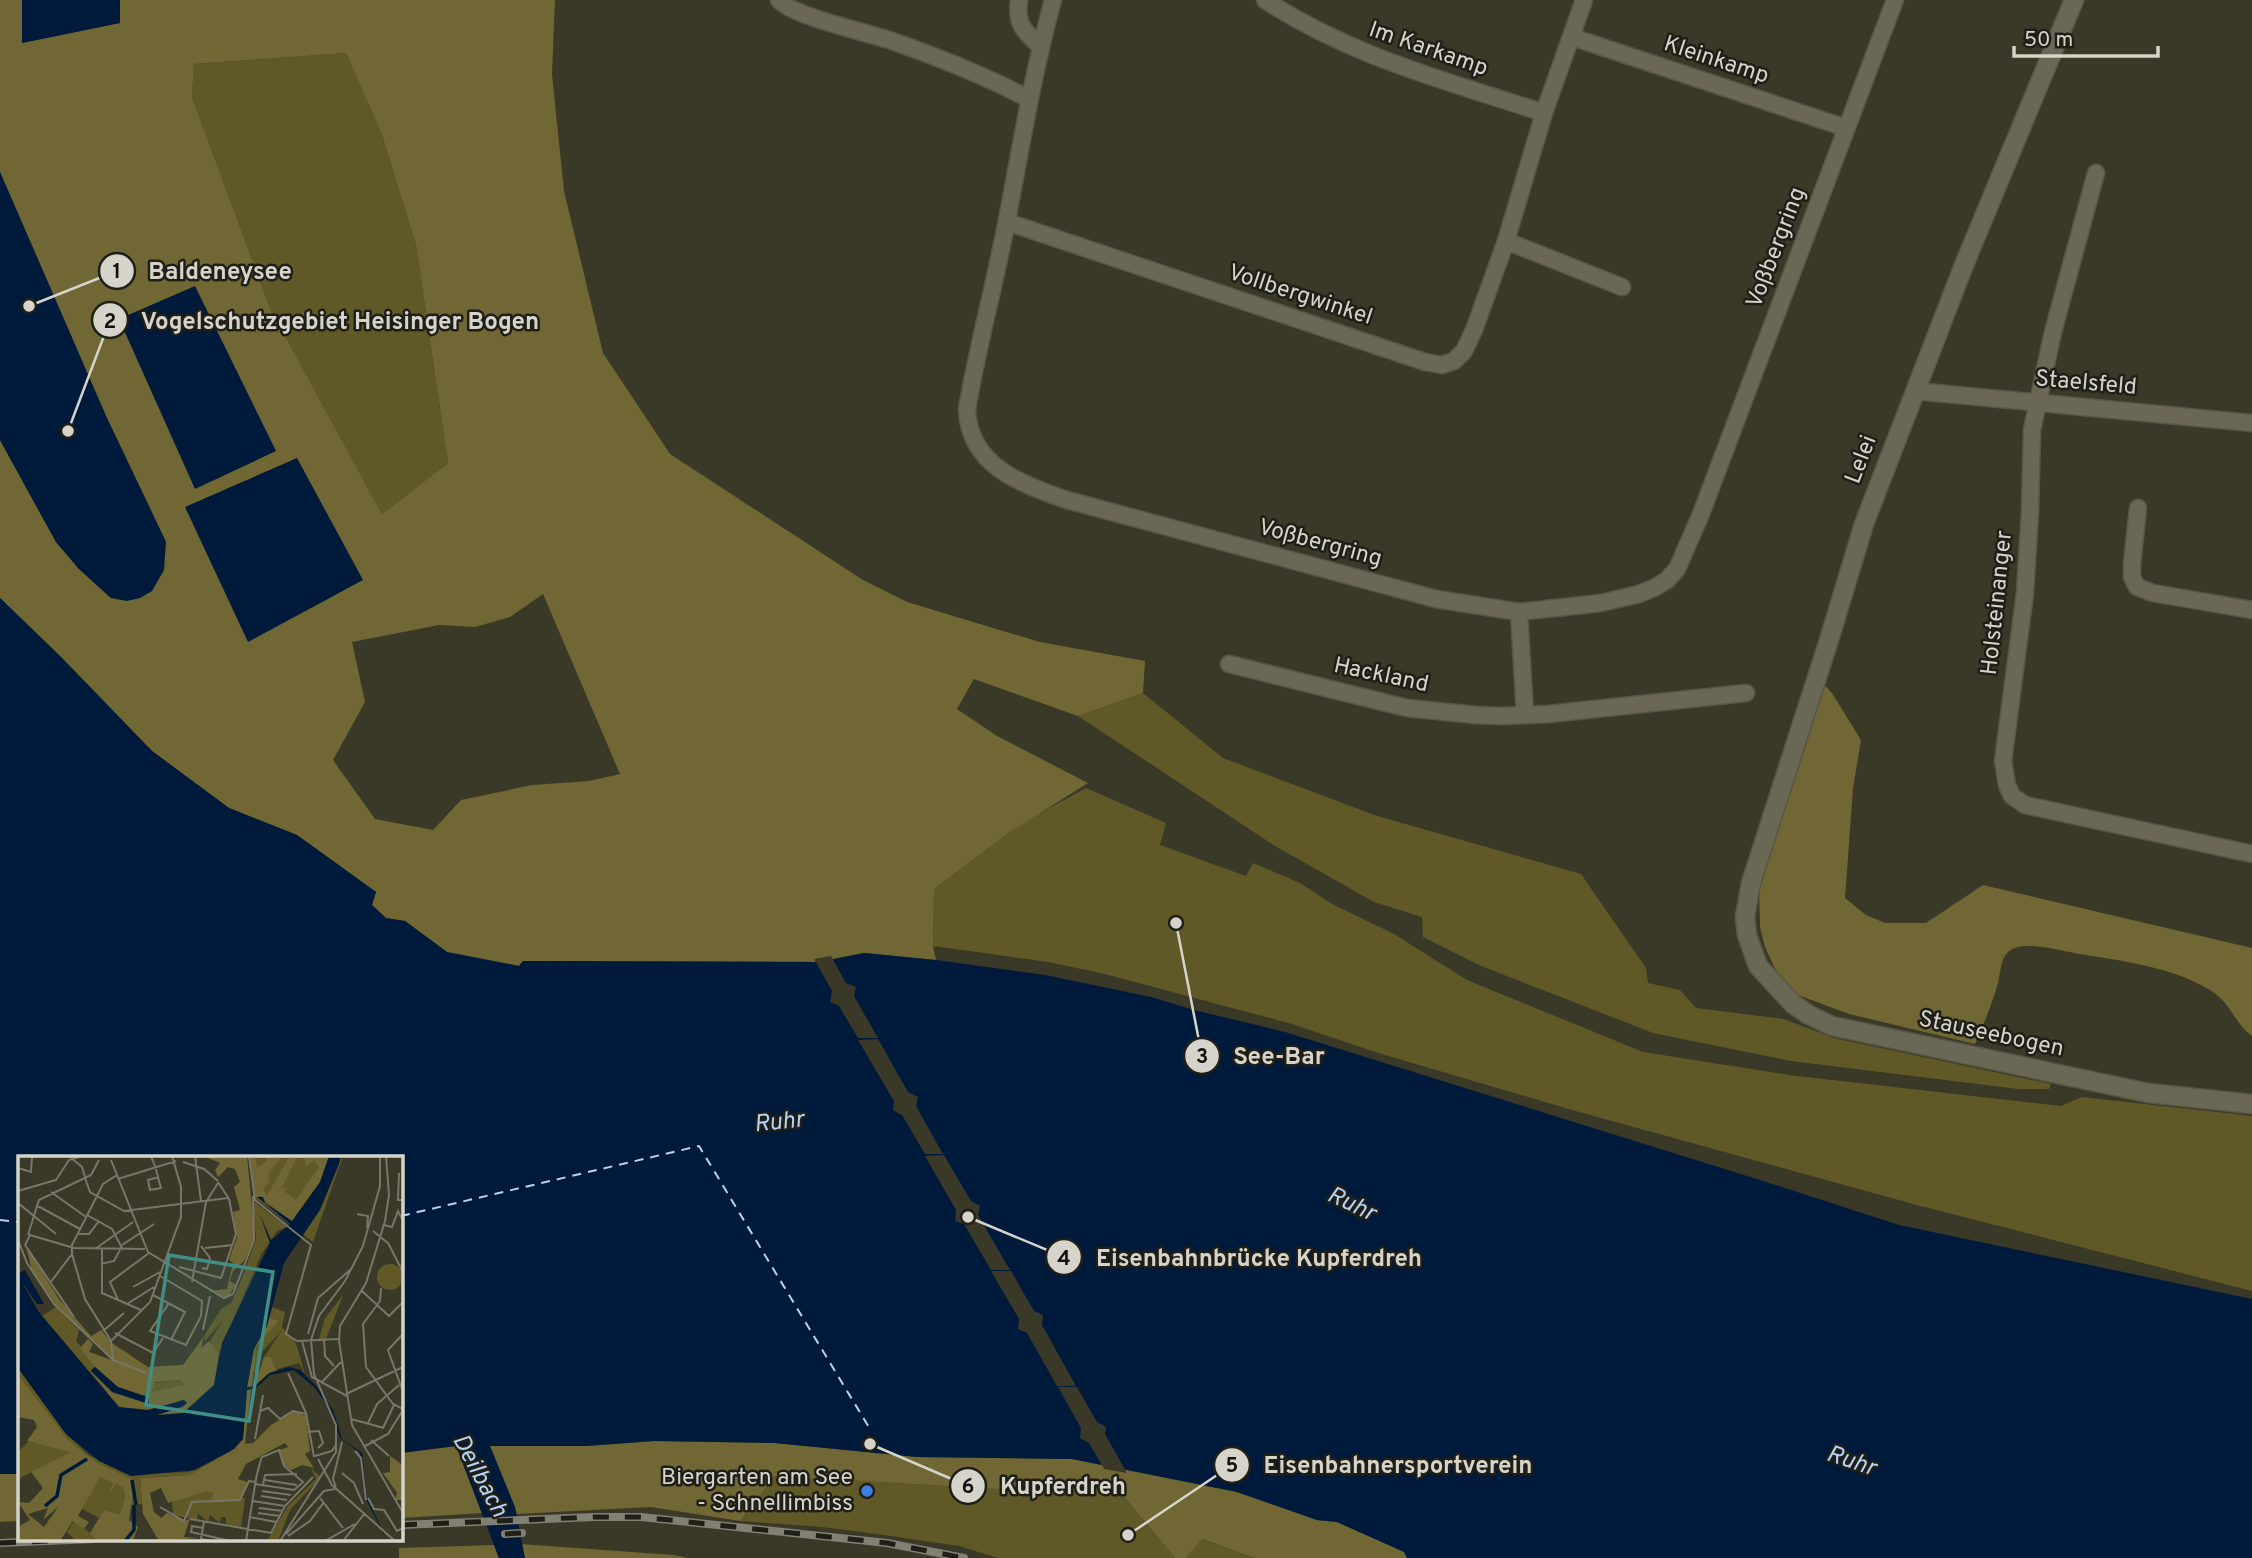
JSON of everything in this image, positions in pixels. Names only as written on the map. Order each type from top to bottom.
[{"type":"street","points":[[779,0],[788,8],[803,14],[895,42],[984,77],[1029,99],[1053,0]]},
{"type":"street","points":[[1019,0],[1017,13],[1020,25],[1040,46]]},
{"type":"street","name":"Im Karkamp","points":[[1265,0],[1331,38],[1377,58],[1544,113]]},
{"type":"street","name":"Vollbergwinkel","points":[[1007,222],[1424,362],[1442,365],[1454,361],[1464,351],[1474,330],[1506,241],[1544,113],[1584,0]]},
{"type":"street","name":"Voßbergring","points":[[1029,99],[1007,222],[967,409],[971,435],[984,456],[1037,489],[1067,500],[1436,599],[1518,612],[1621,600],[1656,587],[1677,569],[1697,525],[1895,0]]},
{"type":"street","name":"Lelei","points":[[1752,951],[1747,936],[1747,901],[1864,524],[1964,265],[2074,0]]},
{"type":"street","name":"Kleinkamp","points":[[1572,37],[1846,128]]},
{"type":"street","name":"Holsteinanger","points":[[2096,173],[2036,401],[2032,430],[2025,593],[2003,761],[2007,785],[2012,796],[2025,805],[2039,809],[2252,853]]},
{"type":"street","points":[[1506,241],[1622,287]]},
{"type":"street","name":"Staelsfeld","points":[[1915,391],[2252,423]]},
{"type":"street","points":[[2138,508],[2132,564],[2132,577],[2137,587],[2153,593],[2252,610]]},
{"type":"street","points":[[1518,612],[1525,715]]},
{"type":"street","name":"Hackland","points":[[1229,664],[1407,708],[1476,715],[1525,715],[1746,693]]},
{"type":"street","name":"Stauseebogen","points":[[1752,951],[1765,976],[1784,996],[1809,1015],[1832,1026],[2148,1093],[2252,1104]]},
{"type":"shaded area","points":[[0,0],[22,0],[22,43],[119,23],[120,0],[555,0],[552,74],[564,191],[603,353],[670,454],[863,580],[907,602],[1040,642],[1145,661],[1143,693],[1078,716],[974,679],[957,709],[997,736],[1088,783],[1007,834],[934,889],[933,946],[936,960],[865,953],[818,962],[523,961],[519,966],[447,952],[405,921],[386,918],[372,905],[376,892],[297,835],[229,808],[152,751],[0,598],[0,440],[56,542],[79,569],[111,598],[166,542],[106,416],[0,172]],"holes":[[[346,53],[382,135],[416,245],[448,463],[382,514],[270,308],[192,97],[194,64]],[[543,594],[620,774],[589,781],[532,785],[461,800],[433,830],[375,819],[333,760],[365,702],[352,642],[439,625],[475,627],[510,617]]]},
{"type":"shaded area","points":[[346,53],[382,135],[416,245],[448,463],[382,514],[270,308],[192,97],[194,64]]},
{"type":"shaded area","points":[[1819,679],[1832,693],[1861,740],[1853,788],[1845,898],[1866,915],[1885,923],[1926,923],[1983,885],[2252,948],[2252,1036],[2219,997],[2181,976],[2146,966],[2029,946],[2013,949],[2005,956],[1993,999],[1975,1044],[1849,1014],[1798,995],[1775,969],[1765,947],[1760,927],[1759,889]]},
{"type":"shaded area","points":[[1143,693],[1223,758],[1374,815],[1581,874],[1646,968],[1648,983],[1680,990],[1696,1008],[1784,1019],[1834,1038],[2051,1084],[2049,1089],[2018,1089],[1791,1061],[1653,1033],[1481,966],[1423,937],[1422,917],[1374,902],[1275,846],[1078,716]]},
{"type":"shaded area","points":[[1086,788],[1166,823],[1160,845],[1246,876],[1253,863],[1300,883],[1332,904],[1394,934],[1467,980],[1643,1052],[1789,1075],[2061,1106],[2082,1097],[2252,1116],[2252,1291],[1917,1205],[1572,1110],[1375,1052],[1292,1024],[1105,974],[1048,962],[933,946],[934,889],[1020,824]]},
{"type":"shaded area","points":[[654,1441],[775,1443],[917,1457],[1072,1459],[1237,1492],[1317,1520],[1337,1522],[1405,1552],[1407,1558],[1254,1558],[1202,1539],[1186,1558],[1175,1558],[1114,1485],[1081,1483],[997,1489],[775,1476],[740,1521],[651,1507],[517,1514],[489,1446],[586,1446]]},
{"type":"shaded area","points":[[456,1446],[484,1513],[402,1518],[402,1453]]},
{"type":"shaded area","points":[[0,1474],[18,1474],[18,1521],[0,1522]]},
{"type":"shaded area","points":[[775,1476],[997,1489],[1117,1489],[1175,1558],[998,1558],[959,1546],[884,1535],[740,1521]]},
{"type":"shaded area","points":[[1201,1539],[1254,1558],[1186,1558]]},
{"type":"shaded area","points":[[521,1544],[673,1555],[688,1558],[525,1558]]},
{"type":"shaded area","points":[[494,1545],[499,1558],[399,1558],[399,1548]]},
{"type":"water","points":[[22,0],[120,0],[120,23],[22,43]]},
{"type":"water","points":[[0,172],[106,416],[166,542],[164,570],[152,591],[140,598],[127,601],[111,598],[79,569],[56,542],[0,440]]},
{"type":"water","points":[[195,286],[276,451],[195,489],[119,319]]},
{"type":"water","points":[[297,458],[363,580],[248,642],[185,507]]},
{"type":"water","points":[[0,598],[152,751],[229,808],[297,835],[376,892],[372,905],[386,918],[405,921],[447,952],[519,966],[523,961],[818,962],[864,953],[1045,975],[1151,997],[1285,1032],[1899,1225],[2252,1299],[2252,1558],[1407,1558],[1404,1552],[1337,1522],[1317,1520],[1237,1492],[1072,1459],[917,1457],[775,1443],[654,1441],[586,1446],[490,1446],[515,1507],[525,1558],[499,1558],[456,1446],[402,1453],[402,1156],[18,1156],[18,1474],[0,1474]]},
{"type":"pier","points":[[831,956],[846,983],[856,987],[854,996],[878,1038],[858,1038],[839,1006],[830,1002],[832,991],[814,959]]},
{"type":"pier","points":[[878,1039],[908,1092],[918,1097],[916,1106],[943,1154],[925,1154],[902,1115],[893,1110],[894,1101],[858,1040]]},
{"type":"pier","points":[[944,1155],[971,1201],[980,1206],[978,1215],[1010,1270],[991,1270],[964,1224],[955,1221],[956,1210],[925,1156]]},
{"type":"pier","points":[[991,1271],[1011,1271],[1034,1311],[1043,1315],[1042,1325],[1076,1386],[1057,1386],[1027,1333],[1018,1329],[1019,1319]]},
{"type":"pier","points":[[1058,1387],[1077,1387],[1097,1422],[1106,1427],[1105,1434],[1127,1473],[1104,1469],[1089,1443],[1080,1438],[1081,1428]]},
{"type":"ferry route","points":[[402,1216],[699,1146],[870,1429]]},
{"type":"ferry route","points":[[0,1220],[18,1222]]},
{"type":"railway","points":[[402,1525],[641,1517],[887,1543],[964,1558]]},
{"type":"railway","points":[[505,1534],[522,1533]]},
{"type":"railway","points":[[0,1543],[70,1540]]},
{"type":"place","name":"Baldeneysee","points":[[29,306]]},
{"type":"place","name":"Vogelschutzgebiet Heisinger Bogen","points":[[68,431]]},
{"type":"place","name":"See-Bar","points":[[1176,923]]},
{"type":"place","name":"Eisenbahnbrücke Kupferdreh","points":[[968,1217]]},
{"type":"place","name":"Kupferdreh","points":[[870,1444]]},
{"type":"place","name":"Biergarten am See - Schnellimbiss","points":[[867,1491]]},
{"type":"place","name":"Eisenbahnersportverein","points":[[1128,1535]]},
{"type":"water label","name":"Ruhr","points":[[779,1123]]},
{"type":"water label","name":"Ruhr","points":[[1351,1205]]},
{"type":"water label","name":"Ruhr","points":[[1851,1462]]},
{"type":"water label","name":"Deilbach","points":[[479,1476]]}]
